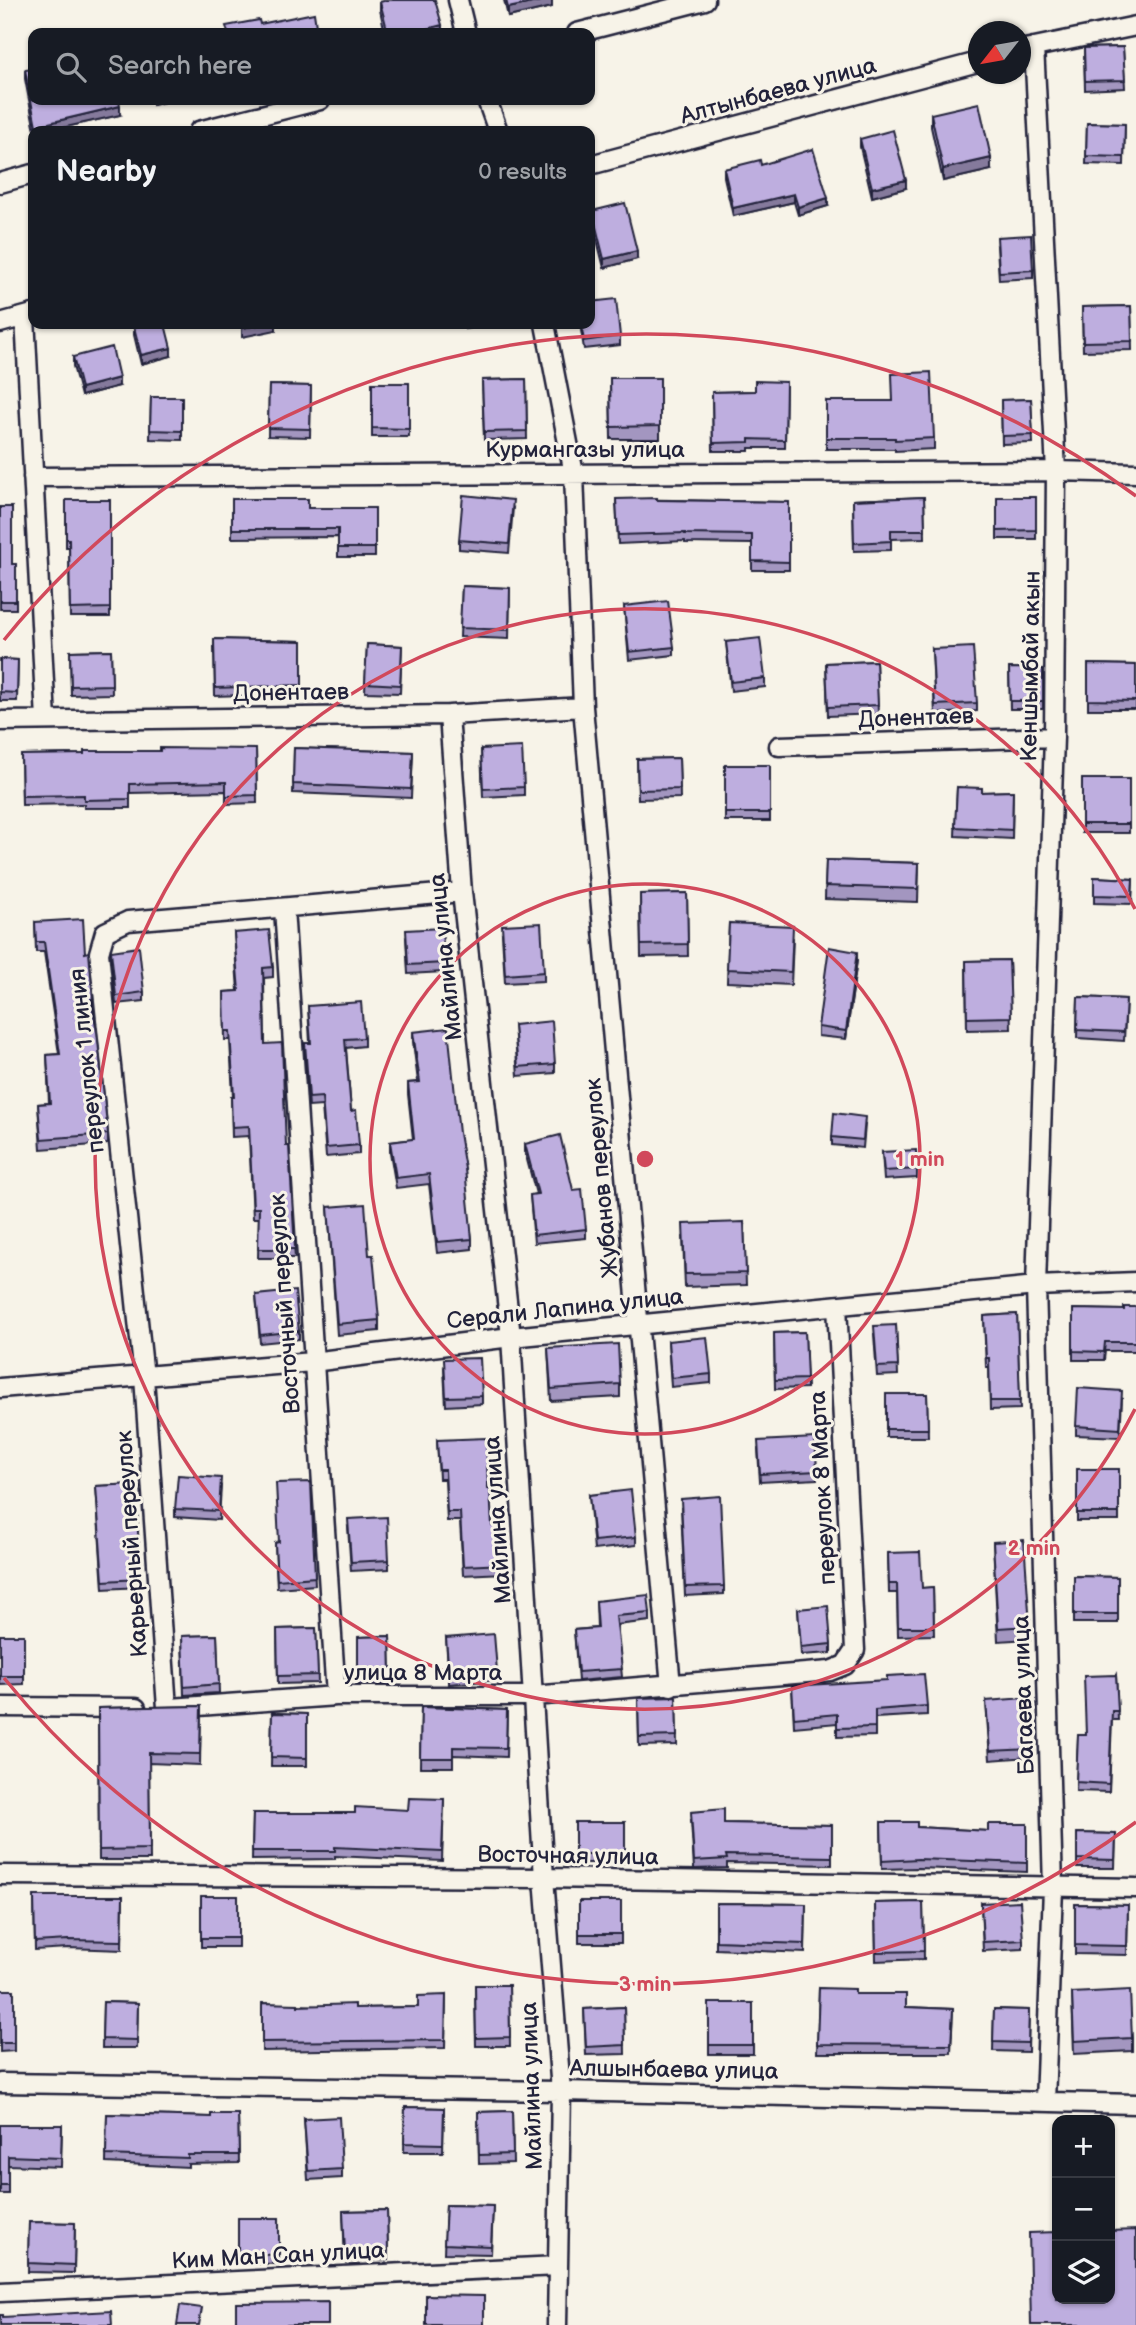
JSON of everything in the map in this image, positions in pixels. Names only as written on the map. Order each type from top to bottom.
[{"type":"street","points":[[458,0],[465,28]]},
{"type":"street","points":[[595,28],[705,0]]},
{"type":"street","points":[[1031,48],[1136,26]]},
{"type":"street","name":"Алтынбаева улица","points":[[595,164],[968,65]]},
{"type":"street","name":"Кеншымбай акын","points":[[1029,84],[1056,471],[1054,737],[1036,1286]]},
{"type":"street","points":[[219,126],[300,105]]},
{"type":"street","points":[[489,105],[496,126]]},
{"type":"street","points":[[0,183],[28,175]]},
{"type":"street","points":[[0,323],[28,316]]},
{"type":"street","points":[[29,329],[33,477],[46,720]]},
{"type":"street","points":[[546,329],[574,474],[583,707]]},
{"type":"street","name":"Курмангазы улица","points":[[33,477],[1136,472]]},
{"type":"street","name":"Донентаев","points":[[0,722],[449,715],[583,707]]},
{"type":"street","name":"Жубанов переулок","points":[[583,707],[671,1686]]},
{"type":"street","name":"Майлина улица","points":[[449,715],[462,892],[510,1336],[544,1878],[561,2091],[556,2325]]},
{"type":"street","name":"Донентаев","points":[[779,746],[1054,737]]},
{"type":"street","name":"переулок 1 линия","points":[[144,1377],[99,953],[105,932],[128,921],[462,892]]},
{"type":"street","name":"Восточный переулок","points":[[284,908],[336,1696]]},
{"type":"street","name":"Серали Лапина улица","points":[[0,1388],[312,1363],[510,1336],[1036,1286],[1136,1282]]},
{"type":"street","name":"Багаева улица","points":[[1036,1286],[1053,1888],[1045,2102]]},
{"type":"street","name":"переулок 8 Марта","points":[[837,1306],[855,1650],[845,1665]]},
{"type":"street","name":"Карьерный переулок","points":[[144,1377],[167,1708]]},
{"type":"street","name":"улица 8 Марта","points":[[0,1707],[167,1708],[336,1696],[533,1696],[830,1671],[845,1665]]},
{"type":"street","name":"Восточная улица","points":[[0,1875],[544,1878],[1136,1888]]},
{"type":"street","name":"Алшынбаева улица","points":[[0,2083],[561,2091],[1136,2104]]},
{"type":"street","name":"Ким Ман Сан улица","points":[[0,2292],[558,2266]]},
{"type":"building","points":[[435,0],[442,25],[431,28],[387,28],[380,2]]},
{"type":"building","points":[[506,0],[546,0],[508,8]]},
{"type":"building","points":[[314,13],[316,28],[226,26],[259,20],[260,24]]},
{"type":"building","points":[[1123,47],[1125,80],[1085,81],[1084,48]]},
{"type":"building","points":[[979,103],[991,158],[943,169],[931,114]]},
{"type":"building","points":[[32,105],[120,105],[120,106],[36,126]]},
{"type":"building","points":[[1087,123],[1125,124],[1124,157],[1086,156]]},
{"type":"building","points":[[893,130],[906,180],[872,188],[860,139]]},
{"type":"building","points":[[813,149],[828,198],[798,207],[794,194],[733,208],[724,169],[760,160],[761,165]]},
{"type":"building","points":[[625,203],[637,251],[604,259],[595,223],[595,210]]},
{"type":"building","points":[[1031,235],[1033,270],[999,272],[997,237]]},
{"type":"building","points":[[616,299],[620,336],[584,341],[582,329],[595,329],[595,301]]},
{"type":"building","points":[[1131,306],[1132,341],[1083,342],[1082,307]]},
{"type":"building","points":[[134,329],[166,329],[171,348],[141,355]]},
{"type":"building","points":[[112,347],[119,378],[81,388],[73,357]]},
{"type":"building","points":[[931,372],[934,438],[826,438],[826,401],[893,401],[892,374]]},
{"type":"building","points":[[610,378],[660,378],[660,426],[611,427]]},
{"type":"building","points":[[526,379],[527,431],[484,432],[482,380]]},
{"type":"building","points":[[755,381],[786,382],[785,440],[749,439],[749,442],[713,443],[712,392],[755,391]]},
{"type":"building","points":[[372,383],[409,383],[409,429],[372,428]]},
{"type":"building","points":[[269,385],[311,386],[310,429],[268,428]]},
{"type":"building","points":[[151,397],[182,397],[182,431],[150,430]]},
{"type":"building","points":[[1031,399],[1033,435],[1002,436],[1001,400]]},
{"type":"building","points":[[463,495],[513,500],[509,544],[459,540]]},
{"type":"building","points":[[924,497],[925,530],[891,530],[891,541],[854,543],[853,500]]},
{"type":"building","points":[[997,497],[1036,497],[1036,530],[997,531]]},
{"type":"building","points":[[232,499],[308,499],[308,508],[375,508],[375,548],[338,548],[338,529],[232,529]]},
{"type":"building","points":[[616,499],[789,502],[789,562],[752,561],[752,535],[618,535]]},
{"type":"building","points":[[66,500],[110,500],[110,608],[70,609]]},
{"type":"building","points":[[0,507],[12,507],[12,564],[16,564],[16,601],[0,601]]},
{"type":"building","points":[[462,586],[510,588],[509,630],[460,628]]},
{"type":"building","points":[[668,601],[674,647],[629,652],[624,606]]},
{"type":"building","points":[[760,638],[765,678],[731,682],[726,642]]},
{"type":"building","points":[[214,639],[302,641],[302,685],[215,688]]},
{"type":"building","points":[[367,644],[402,646],[400,685],[365,683]]},
{"type":"building","points":[[973,647],[977,703],[935,705],[932,649]]},
{"type":"building","points":[[111,650],[112,685],[71,686],[70,651]]},
{"type":"building","points":[[0,659],[18,660],[17,693],[0,692]]},
{"type":"building","points":[[876,661],[878,705],[828,707],[826,663]]},
{"type":"building","points":[[1088,664],[1136,665],[1136,701],[1088,700]]},
{"type":"building","points":[[1009,668],[1043,669],[1043,701],[1010,701]]},
{"type":"building","points":[[522,747],[524,787],[483,789],[481,749]]},
{"type":"building","points":[[160,748],[256,749],[257,795],[226,796],[226,782],[130,784],[130,799],[84,800],[84,795],[22,796],[21,755],[84,754],[84,751],[160,751]]},
{"type":"building","points":[[294,748],[413,752],[411,789],[293,784]]},
{"type":"building","points":[[679,758],[680,789],[638,790],[637,759]]},
{"type":"building","points":[[725,765],[770,765],[770,813],[725,813]]},
{"type":"building","points":[[1082,779],[1129,779],[1129,824],[1082,824]]},
{"type":"building","points":[[957,787],[982,788],[982,792],[1013,791],[1012,830],[955,827]]},
{"type":"building","points":[[826,860],[919,863],[918,889],[825,886]]},
{"type":"building","points":[[1094,877],[1133,879],[1132,896],[1094,895]]},
{"type":"building","points":[[687,893],[688,944],[641,945],[640,894]]},
{"type":"building","points":[[83,919],[85,953],[89,952],[91,999],[108,1134],[41,1139],[38,1104],[50,1103],[47,1055],[60,1054],[44,942],[36,942],[35,922]]},
{"type":"building","points":[[541,923],[544,972],[505,975],[502,925]]},
{"type":"building","points":[[729,923],[793,926],[791,972],[727,969]]},
{"type":"building","points":[[442,928],[444,963],[408,965],[406,930]]},
{"type":"building","points":[[269,930],[273,967],[263,968],[265,1044],[282,1043],[286,1146],[289,1146],[295,1249],[258,1249],[259,1208],[253,1208],[249,1126],[232,1127],[231,1097],[234,1097],[230,1031],[225,1031],[224,992],[239,991],[234,933]]},
{"type":"building","points":[[139,947],[144,992],[116,996],[111,951]]},
{"type":"building","points":[[829,947],[857,952],[846,1031],[818,1027]]},
{"type":"building","points":[[1009,960],[1011,1017],[967,1018],[966,961]]},
{"type":"building","points":[[1078,997],[1126,999],[1124,1032],[1077,1030]]},
{"type":"building","points":[[361,1002],[364,1038],[345,1039],[351,1111],[356,1110],[359,1145],[326,1148],[322,1097],[309,1098],[305,1043],[311,1043],[308,1006]]},
{"type":"building","points":[[552,1021],[555,1064],[518,1067],[514,1025]]},
{"type":"building","points":[[448,1028],[472,1239],[437,1242],[429,1174],[396,1178],[390,1142],[414,1139],[408,1083],[420,1082],[413,1032]]},
{"type":"building","points":[[834,1113],[865,1117],[863,1140],[832,1137]]},
{"type":"building","points":[[560,1135],[573,1190],[582,1189],[586,1229],[534,1235],[530,1195],[538,1194],[525,1144]]},
{"type":"building","points":[[916,1150],[917,1169],[884,1171],[882,1152]]},
{"type":"building","points":[[365,1204],[369,1255],[373,1255],[379,1320],[337,1324],[328,1207]]},
{"type":"building","points":[[744,1222],[746,1273],[685,1274],[683,1224]]},
{"type":"building","points":[[295,1291],[299,1331],[260,1335],[256,1295]]},
{"type":"building","points":[[1124,1307],[1136,1307],[1136,1342],[1105,1342],[1104,1352],[1073,1351],[1073,1309],[1124,1310]]},
{"type":"building","points":[[1017,1314],[1020,1401],[990,1401],[984,1316]]},
{"type":"building","points":[[896,1325],[898,1366],[877,1367],[874,1326]]},
{"type":"building","points":[[805,1332],[807,1379],[775,1380],[774,1333]]},
{"type":"building","points":[[707,1337],[711,1374],[671,1378],[668,1341]]},
{"type":"building","points":[[618,1344],[620,1384],[551,1389],[548,1348]]},
{"type":"building","points":[[480,1358],[482,1396],[446,1397],[444,1359]]},
{"type":"building","points":[[1078,1388],[1122,1391],[1120,1429],[1076,1426]]},
{"type":"building","points":[[886,1394],[927,1394],[928,1429],[886,1429]]},
{"type":"building","points":[[486,1438],[492,1526],[502,1526],[504,1564],[463,1566],[460,1512],[447,1512],[445,1470],[439,1470],[437,1440]]},
{"type":"building","points":[[815,1438],[817,1471],[760,1474],[758,1441]]},
{"type":"building","points":[[1077,1469],[1119,1469],[1119,1513],[1077,1513]]},
{"type":"building","points":[[178,1475],[221,1478],[219,1511],[175,1509]]},
{"type":"building","points":[[311,1482],[315,1577],[277,1580],[275,1543],[279,1542],[276,1483]]},
{"type":"building","points":[[136,1484],[140,1579],[103,1581],[96,1486]]},
{"type":"building","points":[[631,1490],[636,1537],[594,1541],[589,1495]]},
{"type":"building","points":[[720,1496],[724,1586],[685,1587],[681,1499]]},
{"type":"building","points":[[387,1517],[389,1560],[351,1562],[348,1519]]},
{"type":"building","points":[[1024,1540],[1030,1626],[998,1628],[993,1542]]},
{"type":"building","points":[[920,1552],[922,1588],[933,1587],[934,1627],[898,1627],[897,1584],[889,1584],[888,1553]]},
{"type":"building","points":[[1074,1576],[1118,1577],[1118,1614],[1074,1614]]},
{"type":"building","points":[[648,1595],[650,1613],[616,1616],[622,1669],[578,1672],[574,1630],[598,1628],[596,1601]]},
{"type":"building","points":[[828,1606],[831,1644],[801,1647],[798,1609]]},
{"type":"building","points":[[316,1628],[318,1675],[278,1676],[277,1629]]},
{"type":"building","points":[[494,1634],[497,1671],[449,1675],[446,1638]]},
{"type":"building","points":[[0,1635],[24,1635],[24,1676],[0,1676]]},
{"type":"building","points":[[217,1635],[219,1684],[184,1687],[182,1636]]},
{"type":"building","points":[[390,1636],[391,1676],[358,1676],[358,1637]]},
{"type":"building","points":[[924,1674],[927,1706],[875,1710],[875,1727],[837,1728],[837,1714],[794,1718],[792,1686],[887,1680],[887,1676]]},
{"type":"building","points":[[1116,1675],[1118,1711],[1112,1711],[1109,1784],[1076,1782],[1078,1735],[1086,1735],[1084,1676]]},
{"type":"building","points":[[676,1697],[677,1736],[639,1737],[638,1698]]},
{"type":"building","points":[[1025,1698],[1029,1749],[990,1751],[986,1701]]},
{"type":"building","points":[[201,1706],[200,1754],[149,1753],[150,1849],[99,1850],[98,1708]]},
{"type":"building","points":[[421,1707],[507,1710],[506,1748],[453,1747],[453,1758],[420,1758]]},
{"type":"building","points":[[272,1713],[307,1714],[307,1758],[271,1757]]},
{"type":"building","points":[[409,1798],[444,1799],[442,1852],[335,1847],[335,1851],[252,1851],[253,1813],[355,1813],[355,1807],[408,1810]]},
{"type":"building","points":[[724,1809],[724,1823],[832,1825],[832,1857],[726,1855],[727,1859],[694,1861],[691,1812]]},
{"type":"building","points":[[575,1822],[625,1822],[625,1854],[575,1854]]},
{"type":"building","points":[[881,1822],[917,1822],[917,1827],[988,1831],[988,1824],[1027,1824],[1027,1863],[918,1859],[882,1861]]},
{"type":"building","points":[[1077,1833],[1116,1834],[1115,1860],[1077,1859]]},
{"type":"building","points":[[34,1896],[123,1896],[122,1941],[35,1942]]},
{"type":"building","points":[[201,1896],[238,1896],[238,1938],[201,1938]]},
{"type":"building","points":[[579,1901],[621,1901],[621,1934],[579,1934]]},
{"type":"building","points":[[1020,1901],[1023,1940],[983,1942],[981,1903]]},
{"type":"building","points":[[923,1902],[924,1951],[876,1952],[875,1903]]},
{"type":"building","points":[[716,1903],[806,1904],[805,1944],[716,1941]]},
{"type":"building","points":[[1075,1904],[1128,1905],[1127,1946],[1075,1945]]},
{"type":"building","points":[[475,1985],[509,1985],[510,2037],[476,2038]]},
{"type":"building","points":[[819,1988],[855,1989],[855,1994],[906,1994],[906,2007],[953,2009],[951,2045],[817,2044]]},
{"type":"building","points":[[0,1990],[14,1990],[14,2043],[0,2043]]},
{"type":"building","points":[[1130,1990],[1132,2038],[1074,2041],[1072,1993]]},
{"type":"building","points":[[446,1995],[445,2040],[262,2042],[262,2003],[298,2006],[355,2004],[355,2008],[418,2007],[418,1996]]},
{"type":"building","points":[[103,2002],[138,2003],[137,2040],[102,2039]]},
{"type":"building","points":[[709,2003],[753,2003],[753,2045],[709,2045]]},
{"type":"building","points":[[624,2007],[625,2045],[586,2047],[584,2009]]},
{"type":"building","points":[[994,2009],[1029,2010],[1028,2043],[993,2042]]},
{"type":"building","points":[[405,2107],[444,2108],[443,2144],[404,2143]]},
{"type":"building","points":[[512,2111],[513,2154],[479,2155],[478,2112]]},
{"type":"building","points":[[107,2114],[211,2117],[211,2114],[238,2114],[239,2155],[188,2155],[188,2158],[106,2155]]},
{"type":"building","points":[[339,2117],[342,2169],[308,2171],[304,2119]]},
{"type":"building","points":[[0,2125],[62,2125],[61,2158],[8,2156],[8,2185],[0,2185]]},
{"type":"building","points":[[446,2205],[493,2206],[491,2246],[444,2244]]},
{"type":"building","points":[[387,2210],[388,2251],[345,2252],[343,2211]]},
{"type":"building","points":[[238,2218],[279,2218],[279,2255],[238,2254]]},
{"type":"building","points":[[29,2222],[75,2223],[74,2265],[28,2263]]},
{"type":"building","points":[[1136,2230],[1136,2325],[1031,2325],[1029,2233],[1052,2232],[1052,2304],[1115,2304],[1115,2231]]},
{"type":"building","points":[[426,2295],[484,2296],[484,2325],[426,2325]]},
{"type":"building","points":[[328,2302],[328,2325],[236,2325],[236,2303]]},
{"type":"building","points":[[180,2305],[202,2308],[199,2325],[177,2325]]},
{"type":"building","points":[[111,2311],[112,2325],[0,2325],[0,2315],[3,2317]]}]
